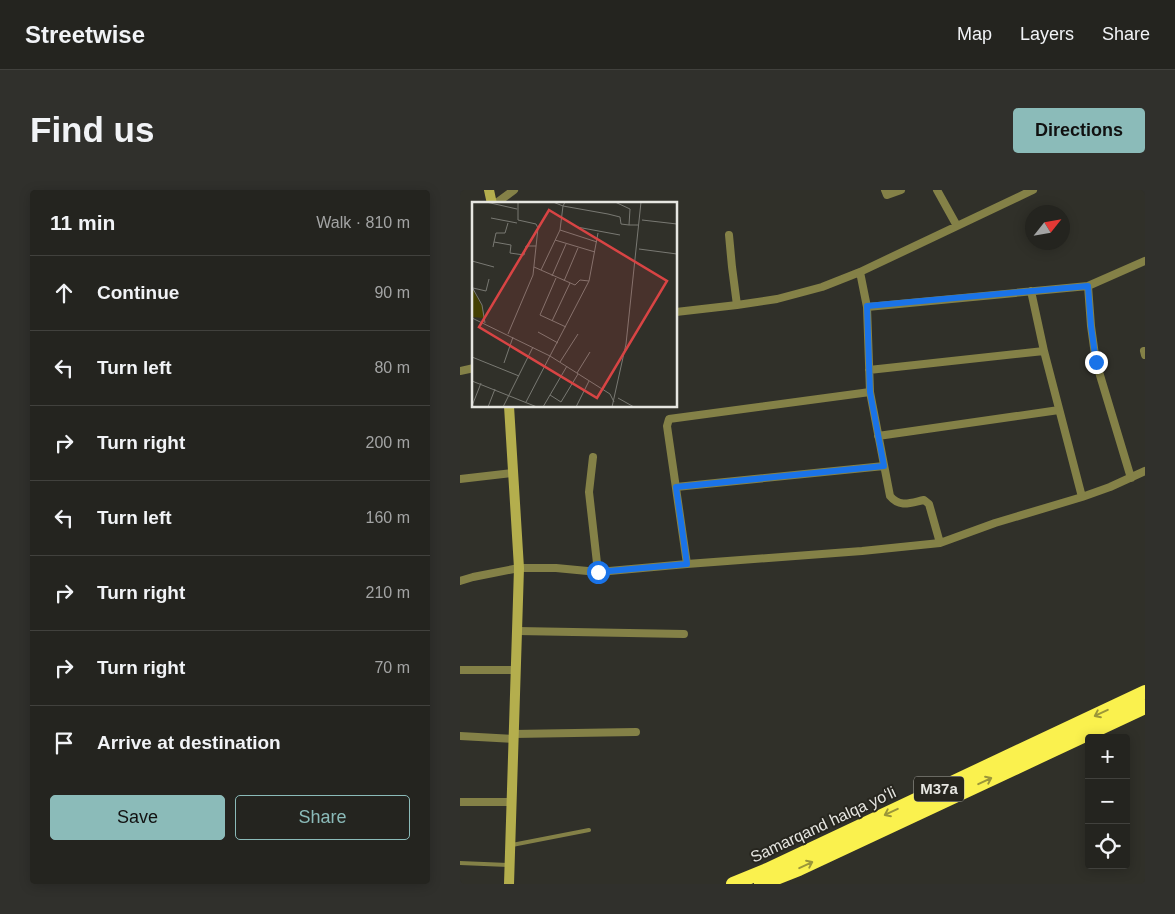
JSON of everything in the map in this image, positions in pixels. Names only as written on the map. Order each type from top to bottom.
[{"type":"highway","name":"Samarqand halqa yoʻli","points":[[732,884],[767,870],[1145,692]]},
{"type":"highway","name":"Samarqand halqa yoʻli","points":[[761,884],[799,869],[1145,707]]},
{"type":"main road","points":[[509,408],[519,568],[509,884]]},
{"type":"street","points":[[496,202],[514,190]]},
{"type":"street","points":[[885,190],[887,195],[902,190]]},
{"type":"street","points":[[938,190],[957,226]]},
{"type":"street","points":[[678,312],[777,299],[822,288],[1033,190]]},
{"type":"street","points":[[729,235],[737,305]]},
{"type":"street","points":[[867,306],[1088,286],[1145,261]]},
{"type":"street","points":[[860,272],[867,306],[870,392],[890,496],[902,504],[924,500],[929,504],[940,543]]},
{"type":"street","points":[[1088,286],[1096,362],[1130,478]]},
{"type":"street","points":[[1031,291],[1044,350],[1082,497]]},
{"type":"street","points":[[869,370],[1044,350]]},
{"type":"street","points":[[687,564],[668,426],[669,419],[870,392]]},
{"type":"street","points":[[878,436],[1059,410]]},
{"type":"street","points":[[593,457],[589,492],[598,572]]},
{"type":"street","points":[[676,487],[884,466]]},
{"type":"street","points":[[460,580],[519,568],[556,568],[598,572],[940,543],[995,522],[1082,497],[1145,471]]},
{"type":"street","points":[[460,479],[513,473]]},
{"type":"street","points":[[518,631],[684,634]]},
{"type":"street","points":[[460,670],[516,670]]},
{"type":"street","points":[[460,736],[513,737],[636,732]]},
{"type":"street","points":[[460,802],[511,802]]},
{"type":"lane","points":[[510,845],[589,830]]},
{"type":"lane","points":[[460,863],[509,865]]},
{"type":"route","points":[[598,572],[687,564],[676,487],[884,466],[870,392],[867,306],[1088,286],[1096,362]]}]
